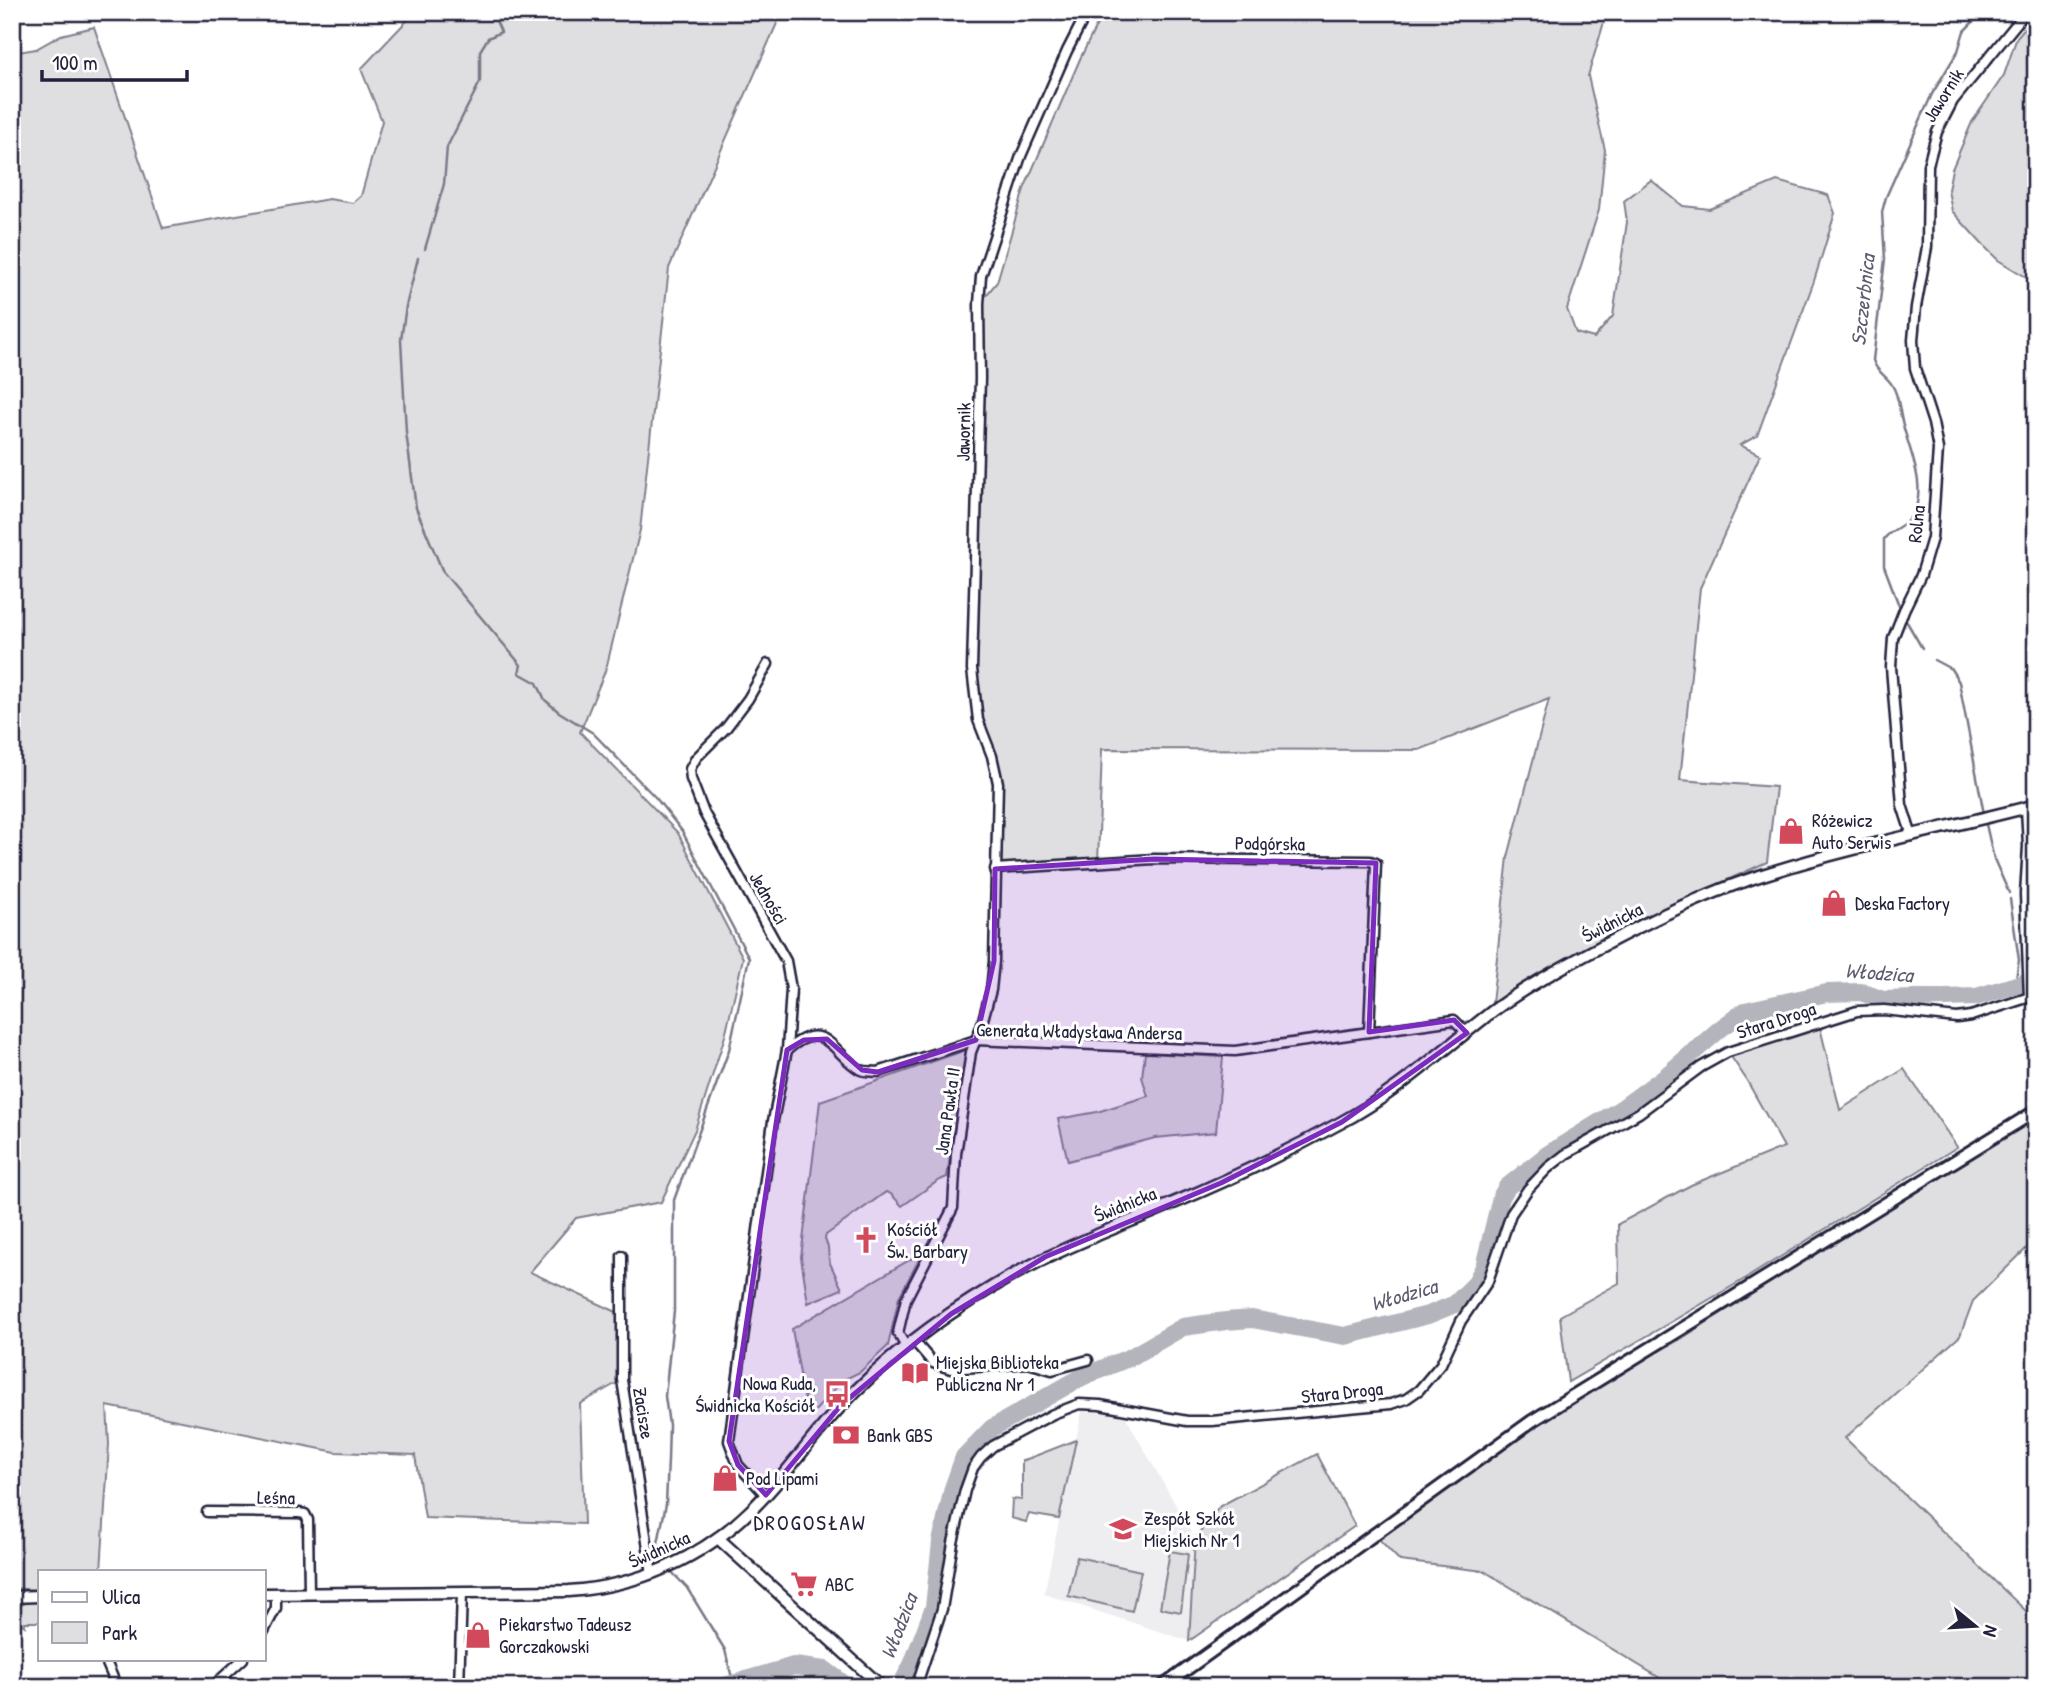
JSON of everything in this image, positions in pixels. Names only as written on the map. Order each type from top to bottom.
[{"type":"main road","points":[[1162,1687],[1532,1421],[2036,1111]]},
{"type":"street","name":"Jawornik","points":[[995,869],[998,783],[992,756],[978,720],[972,669],[981,276],[1021,156],[1087,12]]},
{"type":"street","name":"Jawornik","points":[[1928,211],[1928,165],[1944,116],[1953,100],[2026,12]]},
{"type":"street","name":"Rolna","points":[[1912,836],[1902,805],[1891,653],[1899,620],[1921,575],[1932,538],[1938,449],[1913,356],[1916,307],[1927,247],[1928,211]]},
{"type":"street","name":"Jedności","points":[[768,664],[748,699],[726,728],[696,758],[690,769],[704,813],[786,961],[791,989],[787,1050]]},
{"type":"street","name":"Świdnicka","points":[[266,1594],[592,1589],[609,1587],[669,1567],[719,1539],[766,1495],[841,1405],[909,1344],[992,1287],[1045,1258],[1221,1182],[1342,1122],[1388,1094],[1498,1007],[1563,968],[1717,891],[1769,872],[2031,806],[2025,894],[2031,994]]},
{"type":"street","name":"Podgórska","points":[[995,869],[1154,859],[1376,863],[1369,1032]]},
{"type":"street","name":"Jana Pawła II","points":[[909,1344],[900,1340],[898,1333],[906,1299],[953,1208],[956,1154],[971,1052],[991,990],[995,869]]},
{"type":"street","name":"Stara Droga","points":[[916,1687],[942,1609],[965,1490],[974,1468],[993,1446],[1053,1414],[1079,1404],[1187,1421],[1212,1421],[1391,1404],[1406,1399],[1419,1390],[1441,1364],[1461,1321],[1488,1281],[1511,1214],[1528,1189],[1566,1154],[1618,1126],[1701,1067],[1728,1052],[1857,1011],[1884,1010],[1957,1018],[1970,1016],[2031,994]]},
{"type":"street","name":"Generała Władysława Andersa","points":[[787,1050],[804,1040],[818,1037],[827,1039],[862,1070],[878,1072],[976,1040],[1235,1051],[1454,1020],[1467,1032]]},
{"type":"street","points":[[766,1495],[738,1465],[729,1441],[773,1121],[787,1050]]},
{"type":"street","name":"Zacisze","points":[[622,1256],[622,1380],[652,1574]]},
{"type":"street","points":[[909,1344],[933,1363],[951,1369],[1028,1363],[1052,1370],[1088,1360]]},
{"type":"street","name":"Leśna","points":[[207,1512],[305,1514],[308,1520],[309,1594]]},
{"type":"street","points":[[719,1539],[882,1686]]},
{"type":"street","points":[[459,1687],[462,1592]]},
{"type":"street","points":[[266,1627],[275,1608],[276,1594]]},
{"type":"street","points":[[12,1597],[38,1596]]},
{"type":"street","points":[[105,1660],[117,1687]]},
{"type":"street","points":[[212,1687],[242,1660]]},
{"type":"highlighted area","points":[[1154,859],[1376,863],[1369,1032],[1454,1020],[1467,1033],[1342,1122],[1221,1183],[1045,1257],[951,1314],[841,1405],[766,1495],[738,1465],[729,1441],[787,1050],[804,1040],[827,1039],[862,1070],[878,1072],[976,1040],[994,961],[995,869]]},
{"type":"shaded area","name":"Zespół Szkół Miejskich Nr 1","points":[[1082,1411],[1124,1414],[1195,1539],[1189,1641],[1044,1594]]},
{"type":"green space","points":[[415,12],[782,12],[669,268],[640,530],[606,669],[580,732],[678,833],[743,958],[725,1036],[695,1130],[661,1202],[576,1218],[530,1272],[623,1315],[622,1380],[580,1404],[584,1524],[425,1518],[415,1455],[336,1452],[107,1406],[109,1444],[101,1570],[38,1570],[38,1590],[12,1588],[12,53],[36,49],[61,35],[94,27],[163,228],[329,199],[353,203],[361,196],[382,121],[361,69]]},
{"type":"green space","points":[[1103,12],[1607,12],[1588,76],[1605,150],[1599,210],[1567,309],[1576,333],[1594,338],[1613,316],[1627,222],[1624,201],[1651,180],[1683,206],[1710,209],[1777,181],[1828,195],[1835,213],[1814,281],[1757,436],[1740,445],[1760,455],[1700,588],[1680,780],[1776,787],[1767,862],[1628,925],[1492,1003],[1508,857],[1549,699],[1419,750],[1102,749],[1098,863],[995,869],[998,783],[974,699],[979,304],[997,282],[1024,189]]},
{"type":"green space","points":[[2036,14],[2036,283],[1998,260],[1981,243],[1952,211],[1948,190],[1952,169],[1972,122],[2004,75],[2017,37]]},
{"type":"green space","points":[[1819,1023],[1840,1110],[1904,1069],[1957,1147],[1748,1277],[1568,1382],[1560,1316],[1619,1283],[1618,1224],[1691,1185],[1784,1147],[1728,1052]]},
{"type":"green space","points":[[966,1050],[947,1177],[902,1206],[886,1192],[826,1235],[829,1261],[842,1289],[808,1303],[801,1257],[820,1101]]},
{"type":"green space","points":[[1145,1053],[1223,1057],[1216,1132],[1155,1138],[1068,1161],[1058,1119],[1097,1112],[1148,1096],[1142,1077]]},
{"type":"green space","points":[[2036,1111],[2036,1239],[1973,1301],[1960,1336],[1845,1438],[2028,1613],[2036,1616],[2036,1687],[1668,1687],[1663,1680],[1484,1571],[1400,1561],[1374,1534],[1532,1421],[1681,1339]]},
{"type":"green space","points":[[923,1252],[899,1297],[888,1346],[860,1372],[843,1380],[814,1412],[807,1413],[792,1329]]},
{"type":"green space","points":[[1076,1440],[1059,1519],[1029,1514],[1026,1522],[1011,1518],[1012,1499],[1022,1500],[1022,1461]]},
{"type":"green space","points":[[1317,1454],[1355,1526],[1189,1641],[1195,1539],[1220,1506]]},
{"type":"green space","points":[[1170,1551],[1188,1554],[1181,1612],[1160,1608]]},
{"type":"green space","points":[[1077,1557],[1141,1571],[1132,1611],[1068,1596]]},
{"type":"green space","points":[[28,1602],[38,1602],[38,1622],[25,1622],[25,1626],[15,1617],[17,1610]]},
{"type":"waterway","points":[[425,249],[444,184],[447,147],[480,82],[480,51],[488,38],[501,32],[497,23],[498,17],[509,12]]},
{"type":"waterway","name":"Szczerbnica","points":[[1901,611],[1884,566],[1884,539],[1912,515],[1917,505],[1918,481],[1896,393],[1890,382],[1876,368],[1873,360],[1885,259],[1882,212],[1886,197],[1932,94],[1958,51],[1964,31],[1974,21],[1978,12]]},
{"type":"waterway","points":[[418,258],[401,340],[406,432],[416,508],[443,572],[521,665],[519,673],[537,683],[545,700],[559,712],[593,733],[656,798],[682,831],[749,958],[729,1050],[674,1200],[674,1311],[665,1396],[669,1425],[666,1504],[657,1548],[659,1558],[666,1565]]},
{"type":"waterway","name":"Szczerbnica","points":[[1904,617],[1922,648]]},
{"type":"waterway","name":"Szczerbnica","points":[[1934,660],[1951,669],[1959,682],[1984,814]]},
{"type":"waterway","name":"Szczerbnica","points":[[1985,820],[1994,859],[2009,893]]},
{"type":"waterway","name":"Szczerbnica","points":[[2010,899],[2019,960],[2015,985]]},
{"type":"waterway","name":"Włodzica","points":[[900,1687],[912,1665],[934,1607],[941,1542],[953,1488],[964,1457],[992,1428],[1082,1377],[1131,1357],[1183,1327],[1252,1319],[1345,1336],[1428,1315],[1455,1304],[1475,1284],[1484,1267],[1501,1197],[1507,1187],[1547,1155],[1621,1109],[1666,1076],[1745,1011],[1827,993],[1861,992],[1883,1000],[1976,997],[2036,979]]},
{"type":"waterway","points":[[670,1570],[687,1588],[725,1650],[733,1682]]},
{"type":"waterway","name":"Włodzica","points":[[722,1687],[794,1666],[825,1670],[848,1687]]},
{"type":"place","name":"Różewicz Auto Serwis","points":[[1791,831]]},
{"type":"place","name":"Deska Factory","points":[[1834,903]]},
{"type":"place","name":"Kościół Św. Barbary","points":[[866,1240]]},
{"type":"place","name":"Miejska Biblioteka Publiczna Nr 1","points":[[915,1373]]},
{"type":"place","name":"Nowa Ruda, Świdnicka Kościół","points":[[837,1394]]},
{"type":"place","name":"Bank GBS","points":[[846,1435]]},
{"type":"place","name":"Pod Lipami","points":[[725,1478]]},
{"type":"place","name":"Zespół Szkół Miejskich Nr 1","points":[[1123,1529]]},
{"type":"place","name":"ABC","points":[[804,1584]]},
{"type":"place","name":"Piekarstwo Tadeusz Gorczakowski","points":[[478,1635]]},
{"type":"district","name":"DROGOSŁAW","points":[[810,1523]]}]
